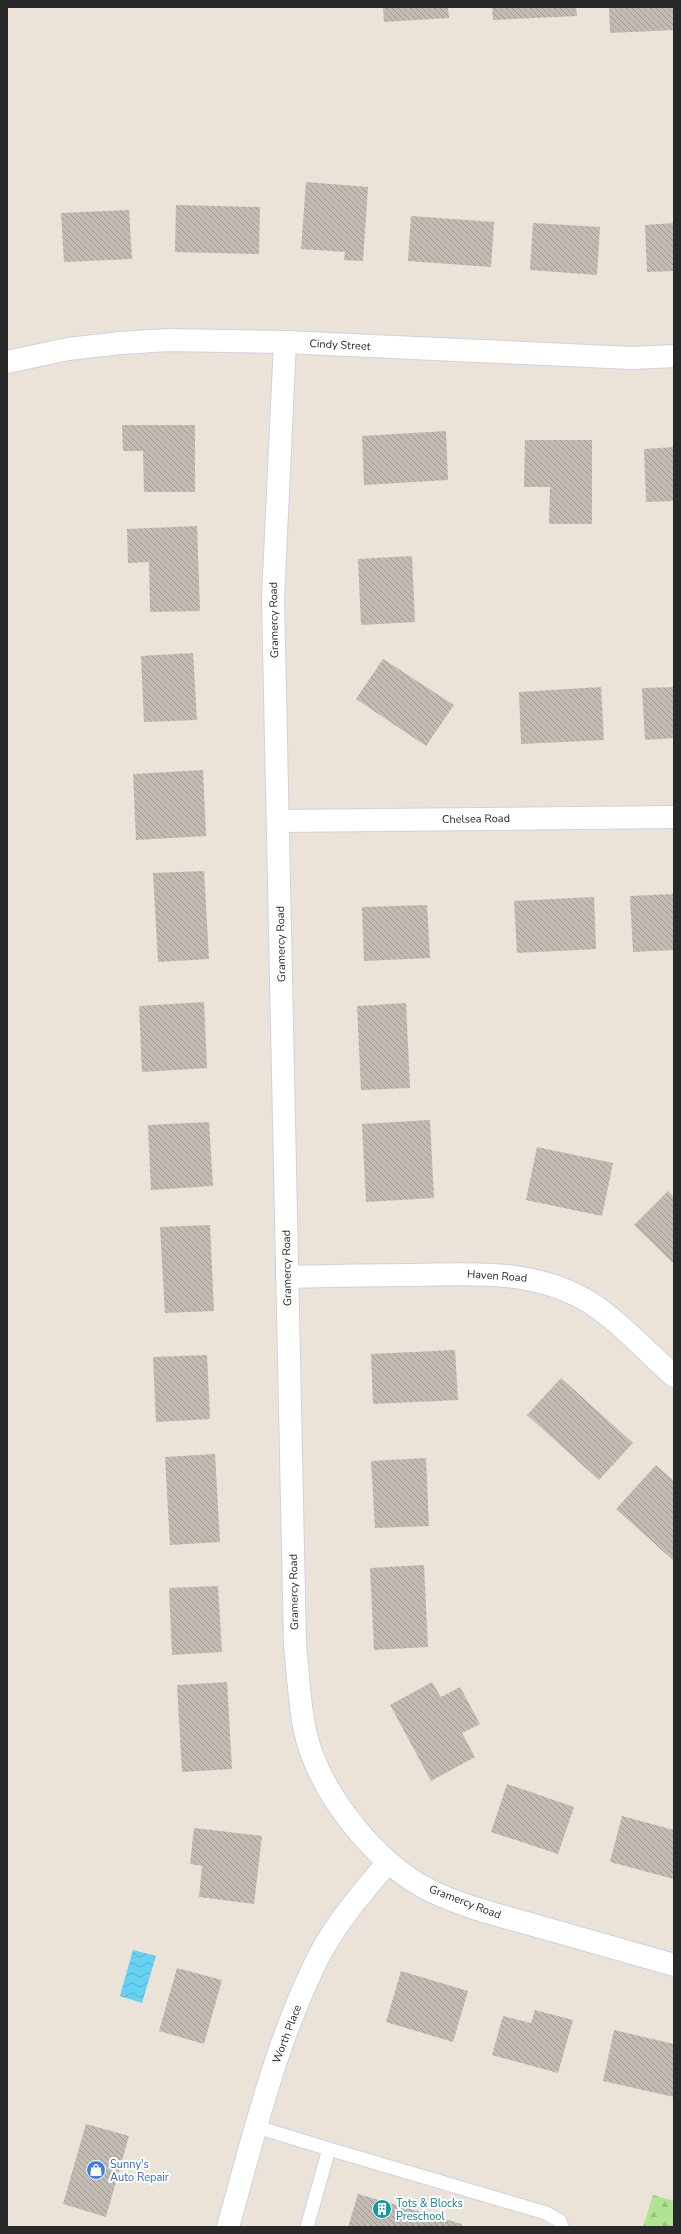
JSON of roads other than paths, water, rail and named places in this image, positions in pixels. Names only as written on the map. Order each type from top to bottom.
[{"type":"street","name":"Cindy Street","points":[[7,362],[68,350],[121,343],[168,340],[285,342],[632,358],[674,356]]},
{"type":"street","name":"Gramercy Road","points":[[285,342],[273,598],[295,1644],[306,1732],[329,1788],[347,1818],[388,1862],[431,1891],[462,1904],[674,1965]]},
{"type":"street","name":"Chelsea Road","points":[[278,821],[674,817]]},
{"type":"street","name":"Haven Road","points":[[287,1277],[483,1273],[523,1276],[549,1284],[585,1299],[622,1329],[674,1376]]},
{"type":"street","name":"Worth Place","points":[[228,2227],[280,2048],[320,1954],[338,1924],[388,1862]]},
{"type":"lane","points":[[257,2127],[546,2213],[560,2221],[562,2227]]},
{"type":"lane","points":[[307,2227],[329,2149]]},
{"type":"water","points":[[133,1950],[156,1956],[142,2003],[120,1996]]},
{"type":"place","name":"Sunny's Auto Repair","points":[[96,2170]]},
{"type":"place","name":"Tots & Blocks Preschool","points":[[382,2209]]}]
